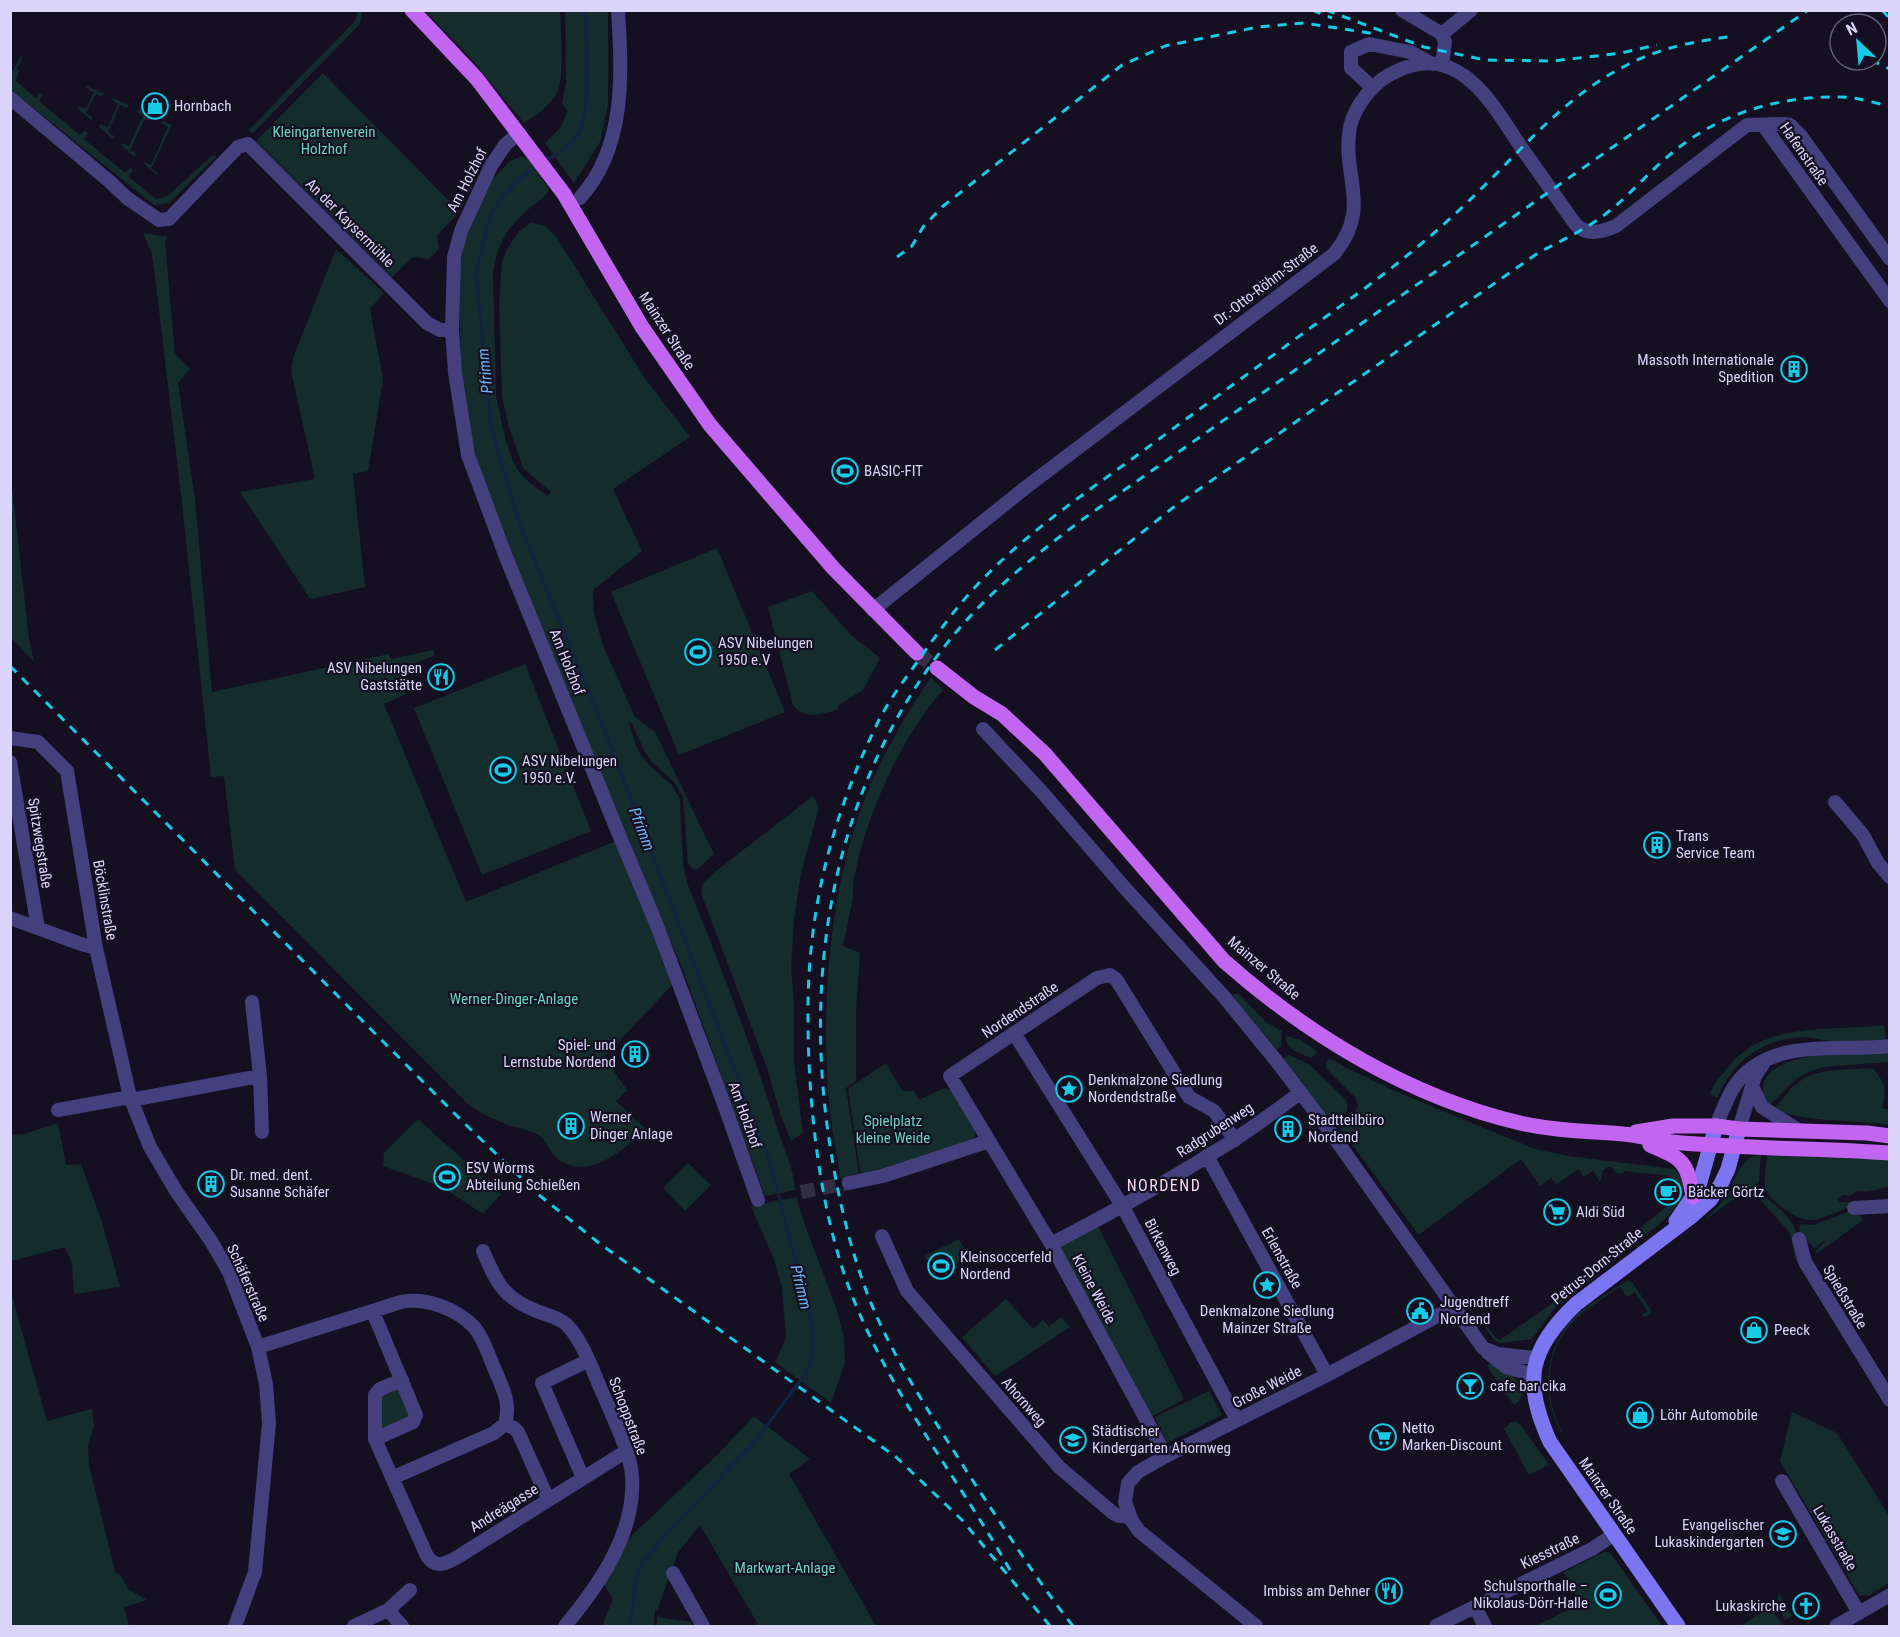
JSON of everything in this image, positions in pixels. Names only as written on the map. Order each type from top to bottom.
[{"type":"main road","name":"Mainzer Straße","points":[[411,10],[460,60],[519,133],[564,194],[575,202],[642,327],[705,419],[834,569],[917,652]]},
{"type":"main road","name":"Mainzer Straße","points":[[937,668],[974,697],[1002,714],[1045,754],[1224,961],[1256,990],[1307,1026],[1360,1059],[1399,1079],[1484,1112],[1541,1127],[1625,1134],[1671,1142],[1890,1153]]},
{"type":"main road","name":"Mainzer Straße","points":[[1625,1134],[1673,1126],[1716,1126],[1890,1136]]},
{"type":"main road","name":"Petrus-Dorn-Straße","points":[[1665,1235],[1693,1197],[1702,1178],[1716,1126]]},
{"type":"main road","name":"Petrus-Dorn-Straße","points":[[1536,1358],[1549,1334],[1568,1312],[1665,1235],[1703,1208],[1714,1195],[1728,1169],[1739,1129]]},
{"type":"main road","points":[[1625,1134],[1679,1159],[1689,1175],[1693,1197]]},
{"type":"main road","name":"Mainzer Straße","points":[[1536,1358],[1534,1375],[1536,1407],[1550,1442],[1678,1626]]},
{"type":"street","points":[[575,202],[596,177],[610,146],[616,123],[620,78],[618,10]]},
{"type":"street","points":[[1402,10],[1442,34],[1445,42],[1437,64]]},
{"type":"street","points":[[1442,34],[1471,10]]},
{"type":"street","points":[[1373,88],[1351,68],[1351,52],[1369,44],[1410,52],[1460,74],[1485,96],[1576,225],[1589,232],[1601,232],[1616,226],[1743,128],[1753,124],[1763,125]]},
{"type":"street","name":"Dr.-Otto-Röhm-Straße","points":[[873,610],[1025,488],[1334,254],[1353,218],[1351,126],[1361,104],[1386,76],[1420,64],[1437,64]]},
{"type":"street","name":"An der Kaysermühle","points":[[10,98],[127,198],[159,220],[169,219],[238,147],[248,144],[427,323],[440,330],[452,330]]},
{"type":"street","name":"Hafenstraße","points":[[1763,125],[1784,124],[1795,129],[1890,259]]},
{"type":"street","name":"Hafenstraße","points":[[1763,125],[1890,301]]},
{"type":"street","name":"Am Holzhof","points":[[519,133],[505,145],[491,166],[461,231],[454,257],[452,330],[455,374],[464,436],[477,483],[621,842],[656,923],[758,1200]]},
{"type":"street","points":[[983,729],[1225,998],[1278,1063],[1329,1130],[1483,1348],[1501,1364],[1524,1374],[1534,1375]]},
{"type":"street","name":"Böcklinstraße","points":[[10,738],[38,742],[67,771],[96,948],[131,1099]]},
{"type":"street","name":"Spitzwegstraße","points":[[10,762],[38,928]]},
{"type":"street","points":[[1834,802],[1863,835],[1878,863],[1890,877]]},
{"type":"street","points":[[10,918],[96,948]]},
{"type":"street","name":"Nordendstraße","points":[[950,1076],[1097,978],[1110,975],[1116,979],[1189,1098],[1214,1111],[1234,1140]]},
{"type":"street","points":[[252,1002],[260,1076],[262,1132]]},
{"type":"street","name":"Birkenweg","points":[[1014,1034],[1123,1207],[1238,1420]]},
{"type":"street","name":"Petrus-Dorn-Straße","points":[[1716,1126],[1739,1080],[1765,1061],[1800,1049],[1890,1046]]},
{"type":"street","name":"Petrus-Dorn-Straße","points":[[1739,1129],[1752,1086],[1765,1061]]},
{"type":"street","points":[[58,1110],[260,1076]]},
{"type":"street","name":"Kleine Weide","points":[[950,1076],[1051,1244],[1166,1456]]},
{"type":"street","points":[[1752,1086],[1762,1107],[1798,1130]]},
{"type":"street","name":"Radgrubenweg","points":[[1051,1244],[1123,1207],[1234,1140],[1300,1093]]},
{"type":"street","name":"Schäferstraße","points":[[131,1099],[150,1147],[229,1272],[258,1347],[266,1384],[269,1423],[255,1572],[235,1626]]},
{"type":"street","points":[[849,1183],[883,1176],[989,1141]]},
{"type":"street","name":"Erlenstraße","points":[[1207,1156],[1327,1375]]},
{"type":"street","points":[[1854,1208],[1890,1206]]},
{"type":"street","name":"Ahornweg","points":[[882,1236],[906,1291],[1042,1449],[1080,1487],[1113,1513],[1119,1516],[1129,1516],[1135,1526],[1150,1541],[1256,1626]]},
{"type":"street","name":"Spießstraße","points":[[1798,1239],[1805,1262],[1890,1400]]},
{"type":"street","name":"Schoppstraße","points":[[483,1251],[504,1292],[516,1302],[567,1325],[608,1406],[631,1467],[629,1515],[617,1548],[593,1592],[565,1626]]},
{"type":"street","points":[[258,1347],[401,1302],[420,1300],[447,1309],[469,1323],[479,1334],[506,1396],[508,1410],[505,1424],[494,1433],[392,1478],[375,1438],[375,1395],[380,1389],[402,1380]]},
{"type":"street","name":"Große Weide","points":[[1129,1516],[1125,1502],[1128,1483],[1138,1472],[1454,1307]]},
{"type":"street","points":[[373,1312],[415,1411],[413,1422],[375,1438]]},
{"type":"street","points":[[1483,1348],[1498,1354],[1536,1358]]},
{"type":"street","points":[[583,1478],[542,1383],[587,1361]]},
{"type":"street","points":[[505,1424],[518,1432],[548,1499]]},
{"type":"street","name":"Andreägasse","points":[[392,1478],[427,1556],[436,1565],[442,1565],[626,1452]]},
{"type":"street","name":"Lukasstraße","points":[[1782,1481],[1859,1613]]},
{"type":"street","name":"Kiesstraße","points":[[1436,1626],[1592,1549],[1613,1535]]},
{"type":"street","points":[[672,1573],[703,1626]]},
{"type":"street","points":[[354,1626],[388,1610],[410,1590]]},
{"type":"street","points":[[1836,1626],[1890,1595]]},
{"type":"street","points":[[1475,1607],[1485,1626]]},
{"type":"street","points":[[388,1610],[402,1626]]},
{"type":"green space","points":[[358,11],[362,11],[360,24],[253,133],[249,130],[355,21]]},
{"type":"green space","points":[[425,11],[560,11],[561,74],[558,90],[552,100],[524,123],[470,57]]},
{"type":"green space","points":[[565,11],[608,11],[608,104],[600,142],[574,183],[545,143],[560,128],[568,111],[562,103],[566,82]]},
{"type":"green space","points":[[21,56],[23,57],[17,69],[19,71],[16,81],[36,98],[40,92],[43,95],[39,101],[80,135],[85,130],[88,133],[84,139],[125,173],[130,168],[133,171],[128,176],[156,199],[166,197],[213,155],[217,156],[169,203],[154,205],[11,90],[11,74]]},
{"type":"green space","name":"Kleingartenverein Holzhof","points":[[323,73],[460,212],[437,235],[439,249],[429,259],[413,257],[392,277],[256,141]]},
{"type":"green space","points":[[87,86],[104,94],[102,96],[96,94],[86,113],[93,117],[91,120],[77,108],[78,106],[86,109],[94,92],[86,88]]},
{"type":"green space","points":[[113,98],[129,105],[127,108],[120,105],[108,132],[114,136],[113,139],[99,127],[100,124],[108,127],[118,104],[111,100]]},
{"type":"green space","points":[[138,109],[154,117],[153,119],[146,116],[130,150],[136,153],[135,157],[121,145],[122,143],[129,146],[143,115],[137,112]]},
{"type":"green space","points":[[163,121],[172,125],[151,169],[158,172],[157,175],[143,162],[151,165],[168,127],[162,123]]},
{"type":"green space","points":[[521,156],[528,159],[549,189],[547,194],[518,219],[504,237],[499,247],[493,273],[496,395],[508,445],[519,472],[528,482],[548,496],[551,492],[523,468],[508,424],[502,397],[499,303],[502,261],[519,231],[531,223],[544,225],[555,235],[644,377],[690,437],[613,489],[642,551],[593,590],[594,612],[602,643],[635,717],[655,732],[714,854],[694,870],[688,864],[683,796],[673,781],[653,763],[629,722],[641,756],[672,785],[680,799],[683,863],[687,883],[756,1063],[790,1165],[795,1190],[765,1196],[683,970],[555,664],[485,483],[470,437],[461,374],[459,280],[466,233],[490,182],[509,162]]},
{"type":"green space","name":"Werner-Dinger-Anlage","points":[[143,233],[167,237],[165,242],[175,354],[190,369],[178,383],[195,499],[212,692],[389,654],[391,659],[433,650],[435,655],[398,671],[406,694],[384,704],[466,902],[616,841],[674,983],[604,1057],[627,1090],[616,1101],[646,1129],[606,1160],[582,1167],[570,1165],[558,1159],[538,1135],[500,1122],[470,1106],[235,870],[224,776],[211,777],[155,277],[152,254]]},
{"type":"green space","points":[[336,249],[384,293],[370,309],[383,379],[368,471],[353,474],[365,587],[310,599],[240,492],[315,479],[291,371],[293,358]]},
{"type":"green space","points":[[11,478],[29,639],[34,662],[11,638]]},
{"type":"green space","name":"ASV Nibelungen 1950 e.V","points":[[717,548],[785,712],[679,755],[611,592]]},
{"type":"green space","points":[[812,591],[851,635],[880,658],[863,690],[839,705],[837,710],[813,715],[802,713],[793,705],[768,607]]},
{"type":"green space","name":"ASV Nibelungen 1950 e.V.","points":[[525,664],[591,831],[482,875],[414,708]]},
{"type":"green space","points":[[931,677],[943,690],[914,729],[888,776],[868,827],[854,877],[853,897],[843,946],[860,953],[856,1009],[856,1081],[846,1088],[859,1174],[840,1177],[830,1110],[826,1053],[828,982],[835,911],[850,842],[875,774]]},
{"type":"green space","points":[[813,796],[819,808],[801,873],[794,920],[791,967],[794,1002],[794,1062],[803,1133],[791,1141],[767,1068],[701,893],[703,883],[716,871]]},
{"type":"green space","points":[[1233,994],[1239,994],[1266,1022],[1282,1031],[1281,1046],[1277,1050],[1236,1001]]},
{"type":"green space","points":[[1884,1025],[1886,1038],[1883,1041],[1831,1041],[1804,1037],[1775,1042],[1762,1047],[1751,1054],[1732,1073],[1717,1098],[1710,1094],[1728,1067],[1743,1052],[1761,1042],[1800,1031]]},
{"type":"green space","points":[[1286,1036],[1301,1040],[1318,1052],[1311,1058],[1290,1048]]},
{"type":"green space","points":[[1883,1052],[1889,1054],[1889,1062],[1824,1067],[1797,1078],[1769,1106],[1764,1097],[1765,1080],[1773,1070],[1786,1063],[1801,1058]]},
{"type":"green space","points":[[1289,1055],[1310,1065],[1346,1100],[1347,1109],[1343,1116],[1335,1120],[1327,1117],[1283,1061],[1283,1058]]},
{"type":"green space","points":[[1329,1058],[1397,1092],[1535,1149],[1568,1156],[1674,1169],[1684,1184],[1683,1195],[1668,1216],[1612,1259],[1608,1265],[1600,1255],[1602,1253],[1606,1256],[1678,1197],[1678,1186],[1670,1176],[1624,1171],[1623,1174],[1616,1173],[1610,1166],[1603,1170],[1600,1182],[1593,1171],[1584,1177],[1578,1169],[1556,1185],[1551,1178],[1540,1186],[1521,1159],[1420,1234],[1417,1233],[1340,1128],[1350,1120],[1358,1106],[1355,1097],[1326,1068]]},
{"type":"green space","name":"Spielplatz kleine Weide","points":[[886,1063],[902,1091],[914,1091],[919,1100],[944,1088],[951,1090],[976,1131],[973,1140],[861,1177],[848,1089]]},
{"type":"green space","points":[[1873,1068],[1884,1086],[1882,1108],[1889,1110],[1889,1125],[1800,1117],[1773,1109],[1792,1088],[1807,1077],[1834,1070]]},
{"type":"green space","name":"ESV Worms Abteilung Schießen","points":[[418,1119],[501,1194],[483,1214],[442,1187],[383,1166],[384,1153]]},
{"type":"green space","points":[[58,1123],[66,1165],[81,1164],[102,1222],[120,1287],[74,1294],[72,1264],[65,1247],[11,1261],[11,1135],[24,1134]]},
{"type":"green space","points":[[1767,1153],[1889,1157],[1889,1186],[1856,1191],[1850,1196],[1843,1195],[1837,1199],[1840,1202],[1851,1202],[1853,1206],[1823,1218],[1807,1220],[1784,1209],[1767,1192],[1765,1179]]},
{"type":"green space","points":[[1761,1154],[1759,1182],[1704,1220],[1724,1199],[1742,1166]]},
{"type":"green space","points":[[688,1163],[711,1185],[685,1211],[663,1188]]},
{"type":"green space","points":[[1755,1193],[1759,1193],[1776,1206],[1794,1227],[1797,1257],[1852,1345],[1850,1348],[1795,1258],[1790,1233],[1755,1194],[1751,1197]]},
{"type":"green space","points":[[796,1197],[837,1310],[844,1338],[845,1363],[831,1403],[775,1362],[786,1338],[782,1287],[775,1262],[751,1206]]},
{"type":"green space","points":[[1855,1209],[1863,1220],[1816,1254],[1827,1239],[1814,1248],[1808,1241],[1800,1238],[1801,1224],[1814,1225]]},
{"type":"green space","points":[[1097,1224],[1184,1399],[1146,1420],[1054,1245]]},
{"type":"green space","name":"Kleinsoccerfeld Nordend","points":[[959,1239],[969,1257],[935,1275],[925,1256]]},
{"type":"green space","points":[[1589,1269],[1595,1277],[1554,1309],[1532,1339],[1500,1343],[1494,1340],[1484,1326],[1486,1325],[1500,1340],[1587,1279],[1583,1272]]},
{"type":"green space","points":[[1627,1281],[1632,1282],[1651,1310],[1651,1314],[1644,1317],[1642,1315],[1648,1311],[1635,1292],[1627,1297],[1620,1287],[1575,1320],[1565,1331],[1552,1359],[1550,1389],[1552,1405],[1562,1433],[1555,1420],[1548,1391],[1548,1376],[1551,1361],[1555,1347],[1562,1333],[1577,1315]]},
{"type":"green space","points":[[10,1289],[47,1421],[92,1409],[94,1426],[88,1445],[89,1465],[115,1572],[122,1577],[128,1589],[147,1600],[124,1607],[129,1626],[11,1626]]},
{"type":"green space","points":[[1006,1299],[1033,1329],[1043,1320],[1049,1327],[1061,1317],[1070,1327],[995,1376],[962,1337]]},
{"type":"green space","points":[[1490,1363],[1511,1374],[1521,1386],[1520,1399],[1514,1405],[1487,1366]]},
{"type":"green space","points":[[397,1386],[411,1417],[380,1430],[380,1394]]},
{"type":"green space","points":[[1209,1391],[1222,1415],[1167,1443],[1155,1417]]},
{"type":"green space","points":[[1792,1412],[1837,1433],[1889,1516],[1889,1583],[1868,1596],[1859,1595],[1780,1461]]},
{"type":"green space","name":"Markwart-Anlage","points":[[754,1416],[810,1459],[789,1474],[876,1626],[759,1626],[700,1525],[678,1552],[657,1611],[655,1609],[654,1626],[602,1626],[613,1599],[604,1584],[627,1540],[719,1453]]},
{"type":"green space","points":[[1515,1421],[1521,1425],[1549,1465],[1529,1475],[1504,1429]]},
{"type":"green space","name":"Schulsporthalle – Nikolaus-Dörr-Halle","points":[[1604,1552],[1612,1555],[1662,1626],[1535,1626],[1580,1604],[1564,1572]]},
{"type":"green space","points":[[1779,1593],[1792,1616],[1785,1620],[1777,1605]]},
{"type":"green space","points":[[1766,1610],[1774,1613],[1784,1626],[1741,1626]]},
{"type":"green space","points":[[657,1617],[691,1622],[694,1626],[657,1626]]},
{"type":"waterway","name":"Pfrimm","points":[[545,161],[572,142],[581,128],[587,77],[585,10]]},
{"type":"waterway","name":"Pfrimm","points":[[537,166],[518,180],[500,199],[489,219],[476,273],[491,427],[520,525],[605,731],[771,1165],[813,1331],[813,1352],[806,1373],[753,1444],[665,1535],[642,1564],[636,1578],[630,1626]]},
{"type":"tunnel","points":[[917,653],[937,668]]},
{"type":"tunnel","points":[[801,1192],[849,1183]]},
{"type":"railway","points":[[1312,10],[1332,18]]},
{"type":"railway","points":[[1326,10],[1424,47],[1485,60],[1553,61],[1621,53],[1657,45]]},
{"type":"railway","points":[[1073,1626],[1032,1571],[969,1475],[927,1409],[888,1341],[867,1293],[849,1239],[840,1202],[822,1079],[821,1012],[825,946],[836,881],[853,818],[878,756],[909,698],[948,642],[994,592],[1047,547],[1083,519],[1808,10]]},
{"type":"railway","points":[[1882,10],[1890,19]]},
{"type":"railway","points":[[897,257],[912,246],[923,227],[942,207],[1122,65],[1165,46],[1258,27],[1304,23],[1376,34]]},
{"type":"railway","points":[[1010,1570],[907,1404],[869,1335],[853,1298],[832,1232],[818,1160],[810,1087],[808,1018],[809,979],[817,904],[835,831],[861,759],[877,724],[900,685],[958,607],[1014,549],[1074,501],[1405,257],[1466,203],[1567,105],[1605,77],[1640,59],[1666,49],[1734,36]]},
{"type":"railway","points":[[995,650],[1175,506],[1538,253],[1600,218],[1665,159],[1704,131],[1746,111],[1792,100],[1846,97],[1890,106]]},
{"type":"railway","points":[[10,666],[464,1123],[539,1195],[599,1243],[896,1457],[962,1520],[1050,1626]]},
{"type":"place","name":"Hornbach","points":[[155,106]]},
{"type":"place","name":"Massoth Internationale Spedition","points":[[1794,369]]},
{"type":"place","name":"BASIC-FIT","points":[[845,471]]},
{"type":"place","name":"ASV Nibelungen 1950 e.V","points":[[698,652]]},
{"type":"place","name":"ASV Nibelungen Gaststätte","points":[[441,677]]},
{"type":"place","name":"ASV Nibelungen 1950 e.V.","points":[[503,770]]},
{"type":"place","name":"Trans Service Team","points":[[1657,845]]},
{"type":"place","name":"Spiel- und Lernstube Nordend","points":[[635,1054]]},
{"type":"place","name":"Denkmalzone Siedlung Nordendstraße","points":[[1069,1089]]},
{"type":"place","name":"Werner Dinger Anlage","points":[[571,1126]]},
{"type":"place","name":"Stadtteilbüro Nordend","points":[[1288,1129]]},
{"type":"place","name":"ESV Worms Abteilung Schießen","points":[[447,1177]]},
{"type":"place","name":"Dr. med. dent. Susanne Schäfer","points":[[211,1184]]},
{"type":"place","name":"Bäcker Görtz","points":[[1668,1192]]},
{"type":"place","name":"Aldi Süd","points":[[1557,1212]]},
{"type":"place","name":"Kleinsoccerfeld Nordend","points":[[941,1266]]},
{"type":"place","name":"Denkmalzone Siedlung Mainzer Straße","points":[[1267,1285]]},
{"type":"place","name":"Jugendtreff Nordend","points":[[1420,1311]]},
{"type":"place","name":"Peeck","points":[[1754,1330]]},
{"type":"place","name":"cafe bar cika","points":[[1470,1386]]},
{"type":"place","name":"Löhr Automobile","points":[[1640,1415]]},
{"type":"place","name":"Netto Marken-Discount","points":[[1383,1437]]},
{"type":"place","name":"Städtischer Kindergarten Ahornweg","points":[[1073,1440]]},
{"type":"place","name":"Evangelischer Lukaskindergarten","points":[[1783,1534]]},
{"type":"place","name":"Imbiss am Dehner","points":[[1389,1591]]},
{"type":"place","name":"Schulsporthalle – Nikolaus-Dörr-Halle","points":[[1608,1595]]},
{"type":"place","name":"Lukaskirche","points":[[1806,1606]]},
{"type":"district","name":"NORDEND","points":[[1164,1185]]}]
